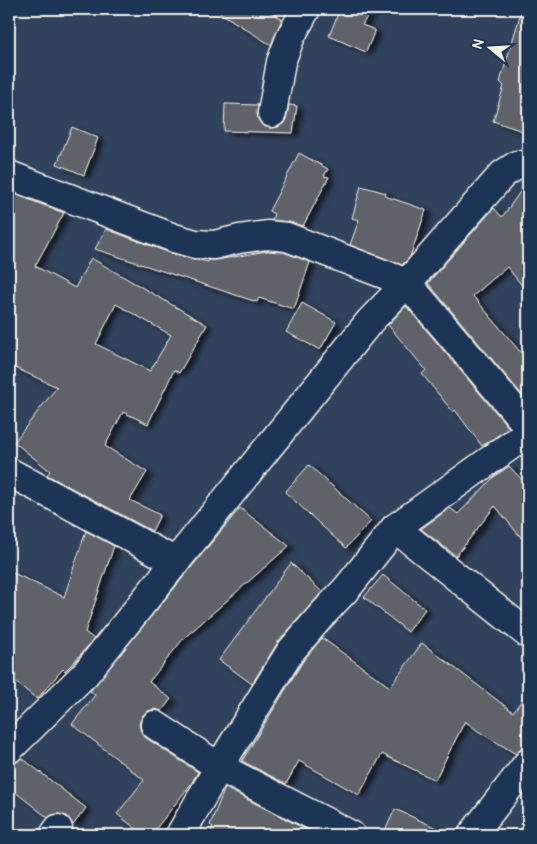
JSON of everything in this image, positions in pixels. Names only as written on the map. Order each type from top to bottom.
[{"type":"street","points":[[272,112],[281,62],[291,36],[306,9]]},
{"type":"street","points":[[9,749],[86,673],[370,321],[407,284],[503,174],[518,165],[528,166]]},
{"type":"street","points":[[9,175],[188,242],[214,245],[267,235],[287,237],[407,284],[528,426]]},
{"type":"street","points":[[180,835],[219,767],[290,652],[320,616],[348,587],[395,528],[528,433]]},
{"type":"street","points":[[9,472],[176,562]]},
{"type":"street","points":[[395,528],[528,634]]},
{"type":"street","points":[[155,725],[219,767],[351,835]]},
{"type":"street","points":[[472,835],[528,763]]},
{"type":"building","points":[[214,9],[266,9],[282,19],[271,45]]},
{"type":"building","points":[[340,9],[372,9],[362,25],[375,30],[366,52],[329,36]]},
{"type":"building","points":[[522,9],[528,9],[528,133],[493,121],[504,86],[500,82]]},
{"type":"building","points":[[225,104],[258,105],[258,119],[262,125],[270,128],[278,127],[284,123],[289,105],[297,106],[293,133],[224,131]]},
{"type":"building","points":[[72,127],[98,138],[84,175],[57,164]]},
{"type":"building","points":[[299,153],[328,169],[324,176],[329,177],[303,226],[272,220],[274,214],[269,211]]},
{"type":"building","points":[[528,181],[528,293],[507,267],[473,296],[528,361],[528,402],[428,283],[494,208],[502,217]]},
{"type":"building","points":[[361,186],[386,193],[385,196],[426,210],[410,257],[402,265],[350,245],[359,220],[352,218]]},
{"type":"building","points":[[9,192],[64,213],[35,266],[75,288],[91,258],[207,325],[179,373],[174,370],[148,424],[123,412],[105,446],[147,472],[130,500],[160,515],[152,531],[47,475],[50,471],[14,442],[57,387],[9,365]],"holes":[[[116,304],[171,335],[150,371],[96,344]]]},
{"type":"building","points":[[106,229],[170,253],[208,262],[209,260],[267,251],[283,252],[310,262],[294,309],[259,298],[257,302],[95,249]]},
{"type":"building","points":[[302,303],[336,322],[320,350],[286,332]]},
{"type":"building","points":[[406,306],[509,428],[482,446],[455,410],[453,412],[422,374],[426,370],[388,325]]},
{"type":"building","points":[[309,465],[371,521],[346,548],[285,492]]},
{"type":"building","points":[[509,466],[528,486],[528,546],[495,506],[456,556],[421,529],[450,508],[458,514],[494,477]]},
{"type":"building","points":[[240,508],[289,546],[183,639],[149,682],[171,699],[162,711],[155,709],[148,711],[142,716],[139,724],[141,732],[146,738],[198,772],[191,784],[151,835],[144,835],[117,814],[144,780],[72,724],[95,695],[90,691]]},
{"type":"building","points":[[86,531],[114,546],[85,632],[94,639],[65,671],[63,669],[37,699],[9,677],[9,571],[64,597]]},
{"type":"building","points":[[291,563],[322,592],[278,642],[252,684],[219,660]]},
{"type":"building","points":[[383,575],[425,609],[408,632],[364,597]]},
{"type":"building","points":[[322,638],[390,687],[422,643],[513,712],[528,692],[528,748],[522,749],[516,754],[465,721],[435,780],[382,754],[359,795],[299,761],[286,784],[242,761],[303,661]]},
{"type":"building","points":[[22,758],[86,808],[73,825],[67,816],[59,814],[48,818],[9,787],[9,764],[13,764]]},
{"type":"building","points":[[225,788],[317,835],[209,835],[213,827],[210,825]]},
{"type":"building","points":[[395,809],[452,835],[383,835]]}]
